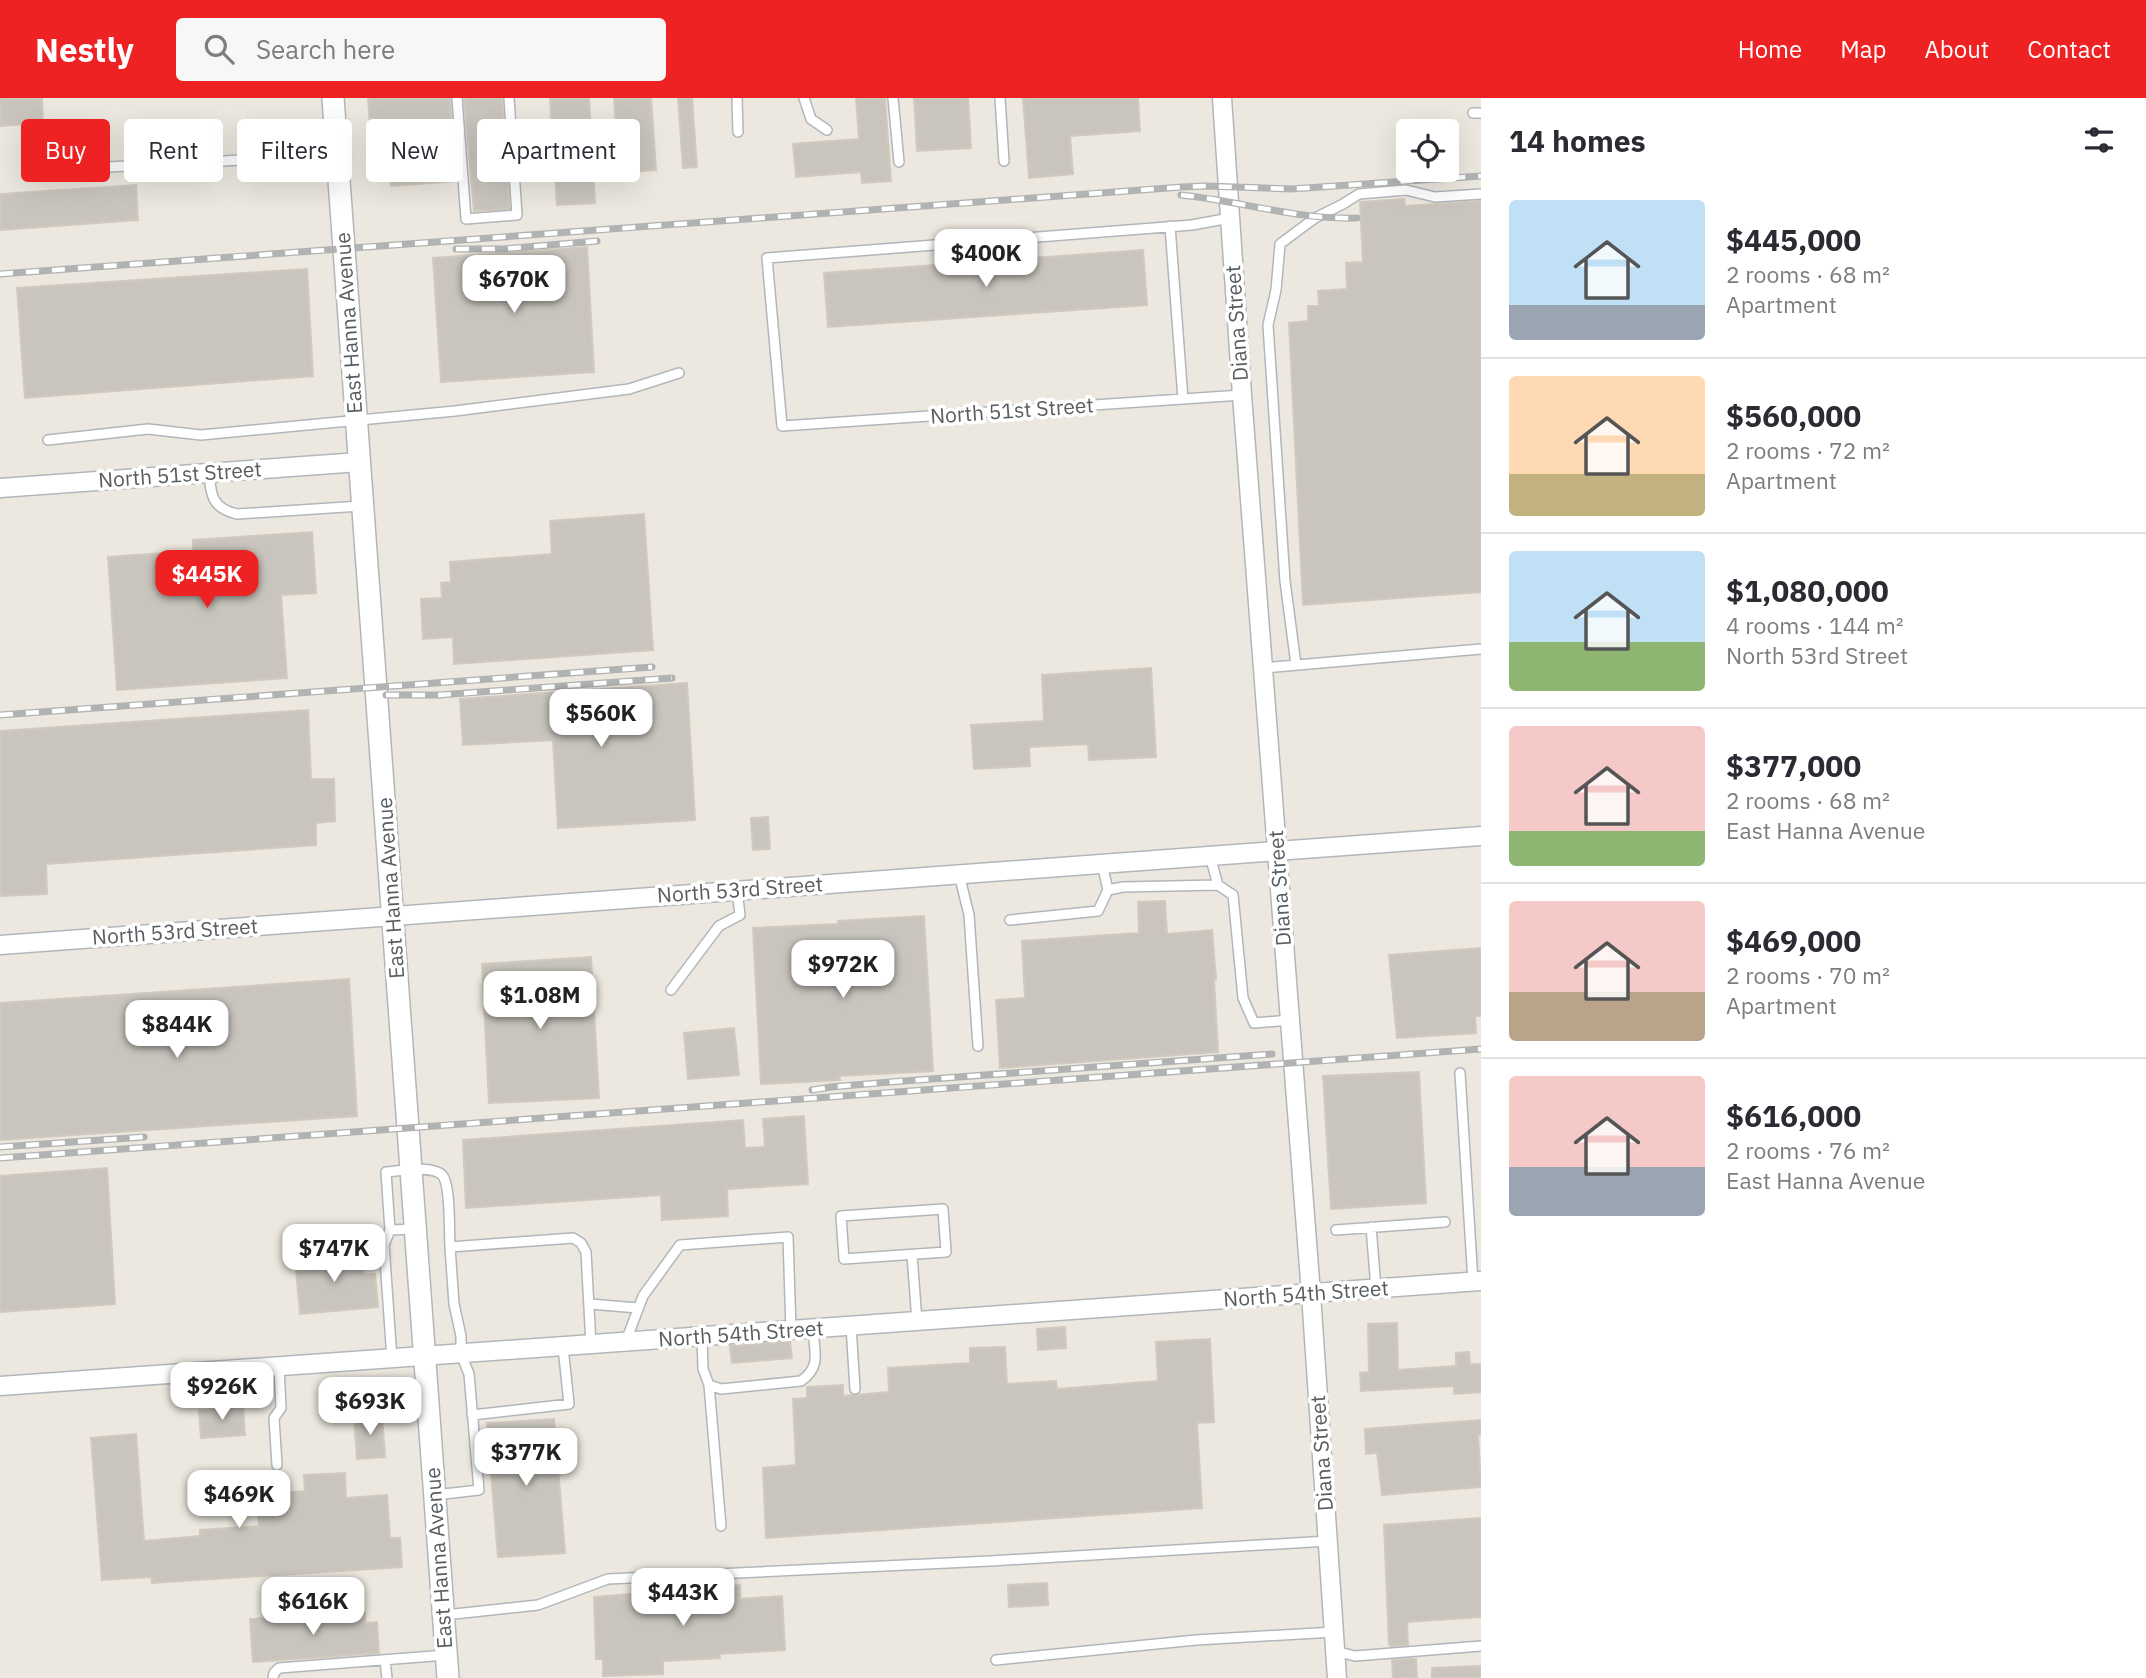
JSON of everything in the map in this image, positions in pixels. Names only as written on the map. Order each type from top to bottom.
[{"type":"street","name":"East Hanna Avenue","points":[[333,98],[334,119]]},
{"type":"street","name":"Diana Street","points":[[1222,98],[1337,1678]]},
{"type":"street","name":"East Hanna Avenue","points":[[339,182],[448,1678]]},
{"type":"street","name":"North 51st Street","points":[[0,488],[359,462]]},
{"type":"street","name":"North 53rd Street","points":[[0,945],[1481,836]]},
{"type":"street","name":"North 54th Street","points":[[0,1386],[1477,1282]]},
{"type":"lane","points":[[457,98],[466,219],[517,215],[509,98]]},
{"type":"lane","points":[[737,98],[738,132]]},
{"type":"lane","points":[[804,98],[811,119],[827,130]]},
{"type":"lane","points":[[893,98],[899,162]]},
{"type":"lane","points":[[1000,98],[1004,161]]},
{"type":"lane","points":[[110,168],[237,160]]},
{"type":"lane","points":[[1296,665],[1285,581],[1268,325],[1276,290],[1280,244],[1315,218],[1359,194],[1406,190],[1435,197],[1481,194]]},
{"type":"lane","points":[[1183,399],[1170,226],[1230,218]]},
{"type":"lane","name":"North 51st Street","points":[[1170,226],[767,258],[782,426],[1242,395]]},
{"type":"lane","points":[[48,440],[148,429],[201,435],[455,411],[629,389],[679,373]]},
{"type":"lane","points":[[209,472],[215,503],[225,511],[236,514],[363,506]]},
{"type":"lane","points":[[1263,668],[1481,649]]},
{"type":"lane","points":[[1210,856],[1218,885]]},
{"type":"lane","points":[[1010,920],[1098,911],[1108,890],[1102,864]]},
{"type":"lane","points":[[959,874],[969,915],[978,1046]]},
{"type":"lane","points":[[1108,890],[1123,887],[1218,885],[1233,895],[1243,998],[1254,1023],[1290,1020]]},
{"type":"lane","points":[[671,990],[719,926],[740,915],[737,890]]},
{"type":"lane","points":[[1460,1073],[1477,1282]]},
{"type":"lane","points":[[392,1359],[384,1245],[390,1230],[386,1172],[411,1169],[435,1171],[442,1175],[446,1185],[454,1304],[461,1336],[461,1354],[469,1374],[479,1490],[435,1495]]},
{"type":"lane","points":[[943,1209],[946,1252],[912,1255],[844,1259],[841,1216],[943,1209]]},
{"type":"lane","points":[[1336,1230],[1445,1222]]},
{"type":"lane","points":[[1371,1227],[1376,1289]]},
{"type":"lane","points":[[390,1230],[415,1229]]},
{"type":"lane","points":[[626,1342],[642,1296],[680,1245],[788,1237],[791,1330]]},
{"type":"lane","points":[[450,1247],[573,1238],[581,1243],[586,1252],[591,1345]]},
{"type":"lane","points":[[912,1255],[917,1321]]},
{"type":"lane","points":[[590,1304],[638,1308]]},
{"type":"lane","points":[[851,1326],[855,1389]]},
{"type":"lane","points":[[709,1385],[721,1389],[801,1381],[811,1374],[815,1366],[813,1328]]},
{"type":"lane","points":[[702,1336],[703,1369],[709,1385],[721,1526]]},
{"type":"lane","points":[[472,1415],[569,1404],[563,1347]]},
{"type":"lane","points":[[277,1465],[274,1418],[281,1408],[279,1367]]},
{"type":"lane","points":[[443,1616],[538,1605],[608,1578],[1004,1560],[1328,1541]]},
{"type":"lane","points":[[996,1661],[1196,1640],[1334,1632]]},
{"type":"lane","points":[[1335,1651],[1355,1656],[1481,1646]]},
{"type":"lane","points":[[273,1678],[279,1668],[446,1655]]},
{"type":"lane","points":[[386,1660],[387,1678]]},
{"type":"building","points":[[0,98],[42,98],[43,119],[21,119],[21,125],[0,126]]},
{"type":"building","points":[[368,98],[450,98],[452,119],[369,119]]},
{"type":"building","points":[[464,98],[502,98],[504,119],[477,119],[477,182],[508,182],[510,209],[474,211]]},
{"type":"building","points":[[550,98],[589,98],[590,119],[551,119]]},
{"type":"building","points":[[614,98],[651,98],[656,170],[640,171],[640,119],[615,119]]},
{"type":"building","points":[[678,98],[692,98],[697,167],[683,168]]},
{"type":"building","points":[[856,98],[885,98],[891,181],[862,183],[861,172],[796,177],[793,144],[859,139]]},
{"type":"building","points":[[914,98],[968,98],[971,148],[917,151]]},
{"type":"building","points":[[1023,98],[1138,98],[1140,131],[1070,136],[1073,174],[1029,178]]},
{"type":"building","points":[[391,182],[443,182],[391,186]]},
{"type":"building","points":[[555,182],[594,182],[595,203],[557,205]]},
{"type":"building","points":[[136,185],[138,220],[0,230],[0,194]]},
{"type":"building","points":[[1404,199],[1405,206],[1481,201],[1481,592],[1303,605],[1289,323],[1308,321],[1308,306],[1319,306],[1318,291],[1347,289],[1346,263],[1363,262],[1360,202]]},
{"type":"building","points":[[587,247],[594,372],[441,382],[433,258]]},
{"type":"building","points":[[1143,250],[1147,305],[828,327],[824,273]]},
{"type":"building","points":[[307,269],[313,376],[25,398],[17,288]]},
{"type":"building","points":[[644,514],[653,650],[454,664],[453,637],[423,639],[421,599],[442,598],[441,583],[451,582],[450,562],[552,554],[550,521]]},
{"type":"building","points":[[312,532],[316,593],[281,595],[287,678],[117,690],[108,557],[193,551],[193,540]]},
{"type":"building","points":[[1151,668],[1156,757],[1089,760],[1088,744],[1029,747],[1030,766],[974,769],[971,725],[1044,721],[1042,675]]},
{"type":"building","points":[[687,683],[695,820],[558,828],[553,740],[463,745],[460,699]]},
{"type":"building","points":[[308,710],[311,779],[334,779],[335,821],[316,823],[316,845],[46,864],[47,894],[0,896],[0,731]]},
{"type":"building","points":[[768,817],[770,849],[753,850],[751,818]]},
{"type":"building","points":[[1165,901],[1167,934],[1212,930],[1218,1052],[1000,1068],[996,1000],[1025,998],[1022,941],[1139,933],[1138,902]]},
{"type":"building","points":[[924,916],[933,1071],[761,1084],[753,928]]},
{"type":"building","points":[[1481,948],[1481,1016],[1475,1016],[1476,1033],[1397,1038],[1389,955]]},
{"type":"building","points":[[591,957],[599,1098],[489,1103],[482,964]]},
{"type":"building","points":[[349,979],[357,1116],[0,1140],[0,1003]]},
{"type":"building","points":[[734,1028],[739,1075],[688,1079],[684,1033]]},
{"type":"building","points":[[1419,1072],[1426,1203],[1331,1209],[1323,1076]]},
{"type":"building","points":[[804,1116],[808,1184],[727,1189],[728,1216],[662,1220],[661,1195],[466,1208],[463,1140],[743,1120],[745,1148],[765,1147],[763,1119]]},
{"type":"building","points":[[107,1168],[115,1304],[0,1312],[0,1176]]},
{"type":"building","points":[[362,1253],[364,1275],[375,1274],[378,1307],[300,1314],[295,1258]]},
{"type":"building","points":[[1397,1323],[1398,1370],[1456,1366],[1456,1353],[1469,1352],[1470,1364],[1481,1364],[1481,1392],[1454,1394],[1454,1386],[1361,1391],[1360,1373],[1369,1372],[1368,1324]]},
{"type":"building","points":[[1065,1327],[1066,1348],[1038,1350],[1037,1329]]},
{"type":"building","points":[[1210,1339],[1214,1422],[1197,1423],[1202,1508],[766,1538],[763,1468],[796,1465],[793,1399],[807,1398],[807,1387],[843,1385],[843,1396],[889,1392],[888,1368],[970,1363],[970,1348],[1005,1347],[1007,1384],[1056,1381],[1057,1389],[1158,1381],[1156,1342]]},
{"type":"building","points":[[790,1341],[792,1358],[732,1363],[730,1346]]},
{"type":"building","points":[[243,1407],[245,1435],[201,1438],[199,1410]]},
{"type":"building","points":[[382,1415],[385,1457],[357,1459],[354,1417]]},
{"type":"building","points":[[554,1419],[565,1553],[498,1557],[487,1423]]},
{"type":"building","points":[[1481,1420],[1481,1434],[1478,1435],[1481,1487],[1382,1495],[1377,1453],[1366,1454],[1365,1429]]},
{"type":"building","points":[[136,1434],[144,1541],[200,1536],[200,1530],[259,1526],[256,1495],[305,1491],[304,1475],[345,1473],[346,1498],[387,1495],[390,1538],[400,1538],[402,1567],[152,1583],[151,1577],[102,1580],[91,1438]]},
{"type":"building","points":[[1481,1518],[1481,1617],[1407,1622],[1408,1645],[1391,1646],[1384,1525]]},
{"type":"building","points":[[1047,1583],[1048,1605],[1009,1607],[1008,1585]]},
{"type":"building","points":[[740,1585],[740,1599],[782,1596],[785,1650],[719,1654],[720,1658],[663,1661],[663,1674],[603,1676],[603,1659],[596,1659],[594,1597]]},
{"type":"building","points":[[365,1612],[365,1623],[377,1622],[379,1653],[253,1662],[250,1619]]},
{"type":"building","points":[[1416,1659],[1417,1678],[1393,1678],[1392,1660]]},
{"type":"building","points":[[1481,1666],[1481,1678],[1432,1678],[1432,1668]]},
{"type":"railway","points":[[0,274],[1182,187],[1291,189],[1481,176]]},
{"type":"railway","points":[[1181,195],[1313,216],[1357,218]]},
{"type":"railway","points":[[456,249],[503,249],[597,241]]},
{"type":"railway","points":[[0,715],[652,667]]},
{"type":"railway","points":[[386,695],[439,695],[672,678]]},
{"type":"railway","points":[[0,1158],[1481,1049]]},
{"type":"railway","points":[[812,1090],[1272,1054]]},
{"type":"railway","points":[[0,1147],[144,1137]]}]
